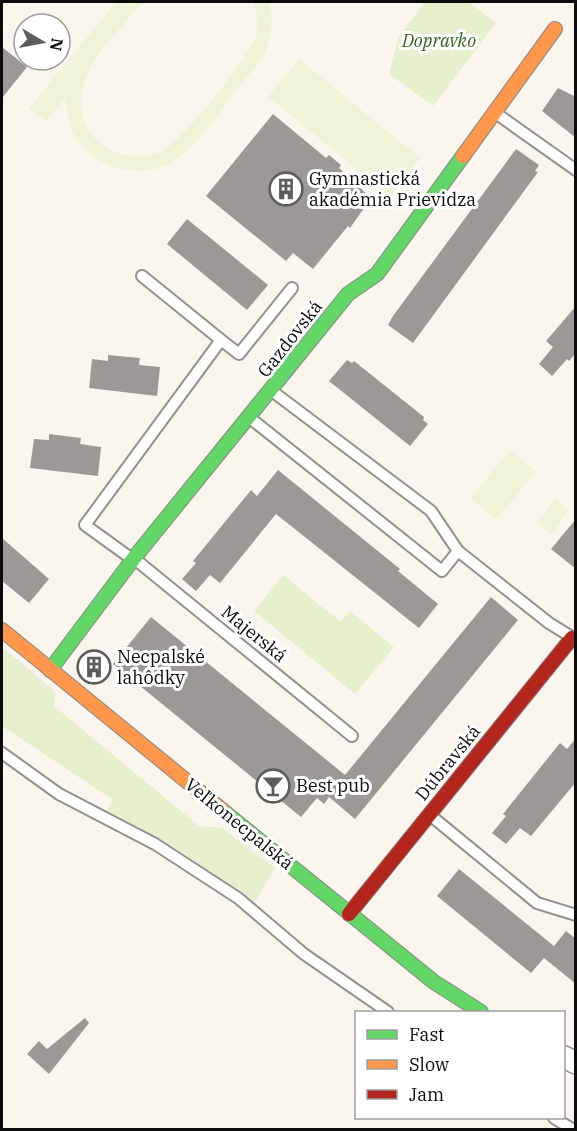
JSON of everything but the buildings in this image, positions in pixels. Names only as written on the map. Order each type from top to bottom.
[{"type":"street","name":"Gazdovská","points":[[50,670],[134,559],[348,294],[377,274],[555,28]]},
{"type":"street","name":"Veľkonecpalská","points":[[2,630],[434,982],[479,1011]]},
{"type":"street","name":"Dúbravská","points":[[349,914],[574,639]]},
{"type":"lane","points":[[494,112],[576,170]]},
{"type":"lane","points":[[142,276],[239,354],[292,288]]},
{"type":"lane","name":"Majerská","points":[[221,340],[86,525],[134,559],[352,736]]},
{"type":"lane","points":[[272,390],[431,511],[458,551],[549,623],[574,639]]},
{"type":"lane","points":[[250,418],[442,571],[458,551]]},
{"type":"lane","points":[[2,753],[59,794],[155,844],[238,898],[304,954],[387,1011]]},
{"type":"lane","points":[[429,815],[537,903],[576,915]]},
{"type":"lane","points":[[556,1119],[574,1130]]},
{"type":"green space","points":[[116,2],[143,2],[109,41],[90,69],[81,100],[86,125],[100,143],[118,153],[145,156],[160,152],[183,133],[214,98],[242,60],[257,33],[257,13],[253,2],[268,2],[270,8],[272,21],[269,42],[264,55],[192,146],[172,162],[159,168],[131,171],[117,168],[91,155],[73,133],[65,98],[46,121],[29,108],[59,72],[72,72],[72,56]]},
{"type":"green space","name":"Dopravko","points":[[425,2],[468,2],[496,23],[433,106],[389,74],[399,36]]},
{"type":"green space","points":[[299,59],[420,158],[390,196],[268,97]]},
{"type":"green space","points":[[510,450],[536,472],[496,519],[470,498]]},
{"type":"green space","points":[[555,499],[569,510],[551,534],[537,523]]},
{"type":"green space","points":[[283,575],[341,622],[350,611],[394,647],[355,694],[254,611]]},
{"type":"green space","points":[[2,647],[55,691],[54,706],[199,826],[222,828],[275,868],[255,902],[172,846],[107,810],[113,800],[2,726]]},
{"type":"traffic: fast","points":[[50,670],[134,558],[348,294],[377,274],[463,156]]},
{"type":"traffic: fast","points":[[222,810],[434,982],[479,1011]]},
{"type":"traffic: slow","points":[[463,156],[555,29]]},
{"type":"traffic: slow","points":[[2,630],[222,810]]},
{"type":"traffic: jam","points":[[349,914],[572,638],[576,640]]},
{"type":"place","name":"Gymnastická akadémia Prievidza","points":[[286,189]]},
{"type":"place","name":"Necpalské lahôdky","points":[[94,667]]},
{"type":"place","name":"Best pub","points":[[273,786]]}]
